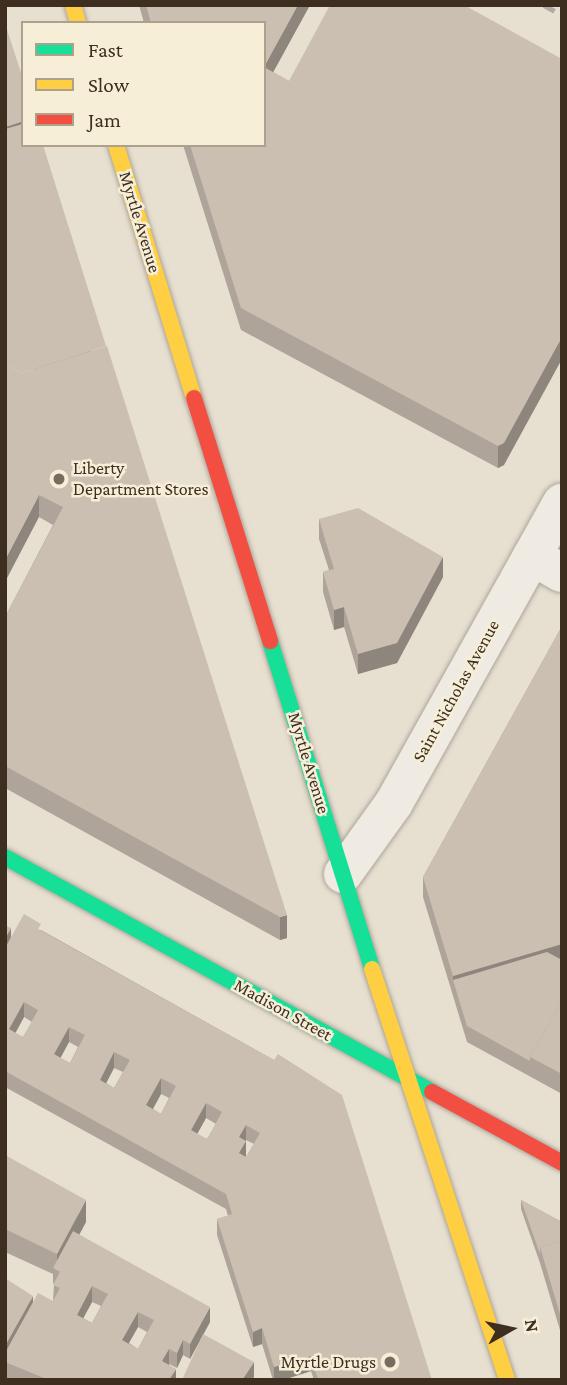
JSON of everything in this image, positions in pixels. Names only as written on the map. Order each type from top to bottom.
[{"type":"main road","name":"Myrtle Avenue","points":[[117,147],[405,1077],[507,1380]]},
{"type":"main road","name":"Madison Street","points":[[5,857],[562,1163]]},
{"type":"street","name":"Saint Nicholas Avenue","points":[[344,874],[394,803],[547,564],[562,503]]},
{"type":"building","points":[[146,5],[298,5],[266,63],[266,21],[150,21]]},
{"type":"building","points":[[330,5],[464,5],[562,59],[562,337],[504,443],[498,446],[241,308],[191,147],[266,147],[266,68],[289,81]]},
{"type":"building","points":[[5,23],[21,73],[21,122],[5,127]]},
{"type":"building","points":[[21,125],[21,147],[44,147],[106,346],[22,373],[5,364],[5,129]]},
{"type":"building","points":[[107,346],[287,915],[280,917],[5,766],[5,617],[63,507],[39,495],[5,560],[5,364],[22,373]]},
{"type":"building","points":[[358,508],[443,557],[397,643],[358,654],[344,607],[334,610],[323,572],[334,569],[319,519]]},
{"type":"building","points":[[562,626],[562,944],[453,976],[423,877]]},
{"type":"building","points":[[24,914],[41,924],[38,929],[274,1060],[278,1054],[342,1095],[432,1380],[318,1380],[311,1356],[274,1367],[262,1328],[253,1332],[217,1219],[232,1214],[226,1194],[5,1071],[5,948]],"holes":[[[24,1002],[38,1010],[23,1037],[9,1029]],[[69,1027],[85,1035],[70,1063],[54,1054]],[[114,1052],[130,1060],[114,1088],[100,1080]],[[161,1078],[176,1086],[161,1114],[146,1105]],[[206,1103],[222,1112],[207,1139],[191,1130]],[[246,1125],[260,1133],[246,1157],[239,1153],[246,1141],[239,1137]]]},
{"type":"building","points":[[5,925],[11,928],[5,939]]},
{"type":"building","points":[[547,952],[562,960],[562,1000],[530,1061],[467,1026],[453,980]]},
{"type":"building","points":[[562,1000],[562,1074],[530,1057]]},
{"type":"building","points":[[5,1155],[86,1200],[57,1254],[5,1229]]},
{"type":"building","points":[[521,1200],[562,1222],[562,1241],[540,1247],[540,1254]]},
{"type":"building","points":[[73,1231],[210,1307],[190,1344],[183,1340],[177,1353],[169,1349],[162,1361],[176,1369],[169,1380],[49,1380],[5,1362],[5,1353],[38,1293],[53,1301],[60,1288],[53,1285],[60,1272],[53,1268]],"holes":[[[92,1286],[108,1294],[92,1323],[77,1315]],[[138,1312],[154,1320],[138,1349],[122,1340]]]},
{"type":"building","points":[[562,1241],[562,1321],[540,1247]]},
{"type":"building","points":[[5,1278],[33,1296],[5,1346]]},
{"type":"building","points":[[203,1334],[254,1362],[242,1380],[182,1380]]},
{"type":"railway","points":[[544,5],[562,15]]},
{"type":"traffic: fast","points":[[270,641],[372,969]]},
{"type":"traffic: fast","points":[[5,857],[432,1092]]},
{"type":"traffic: slow","points":[[73,5],[77,21]]},
{"type":"traffic: slow","points":[[117,147],[194,398]]},
{"type":"traffic: slow","points":[[372,969],[507,1380]]},
{"type":"traffic: jam","points":[[194,398],[270,641]]},
{"type":"traffic: jam","points":[[432,1092],[562,1163]]},
{"type":"place","name":"Liberty Department Stores","points":[[59,479]]},
{"type":"place","name":"Myrtle Drugs","points":[[390,1362]]}]
